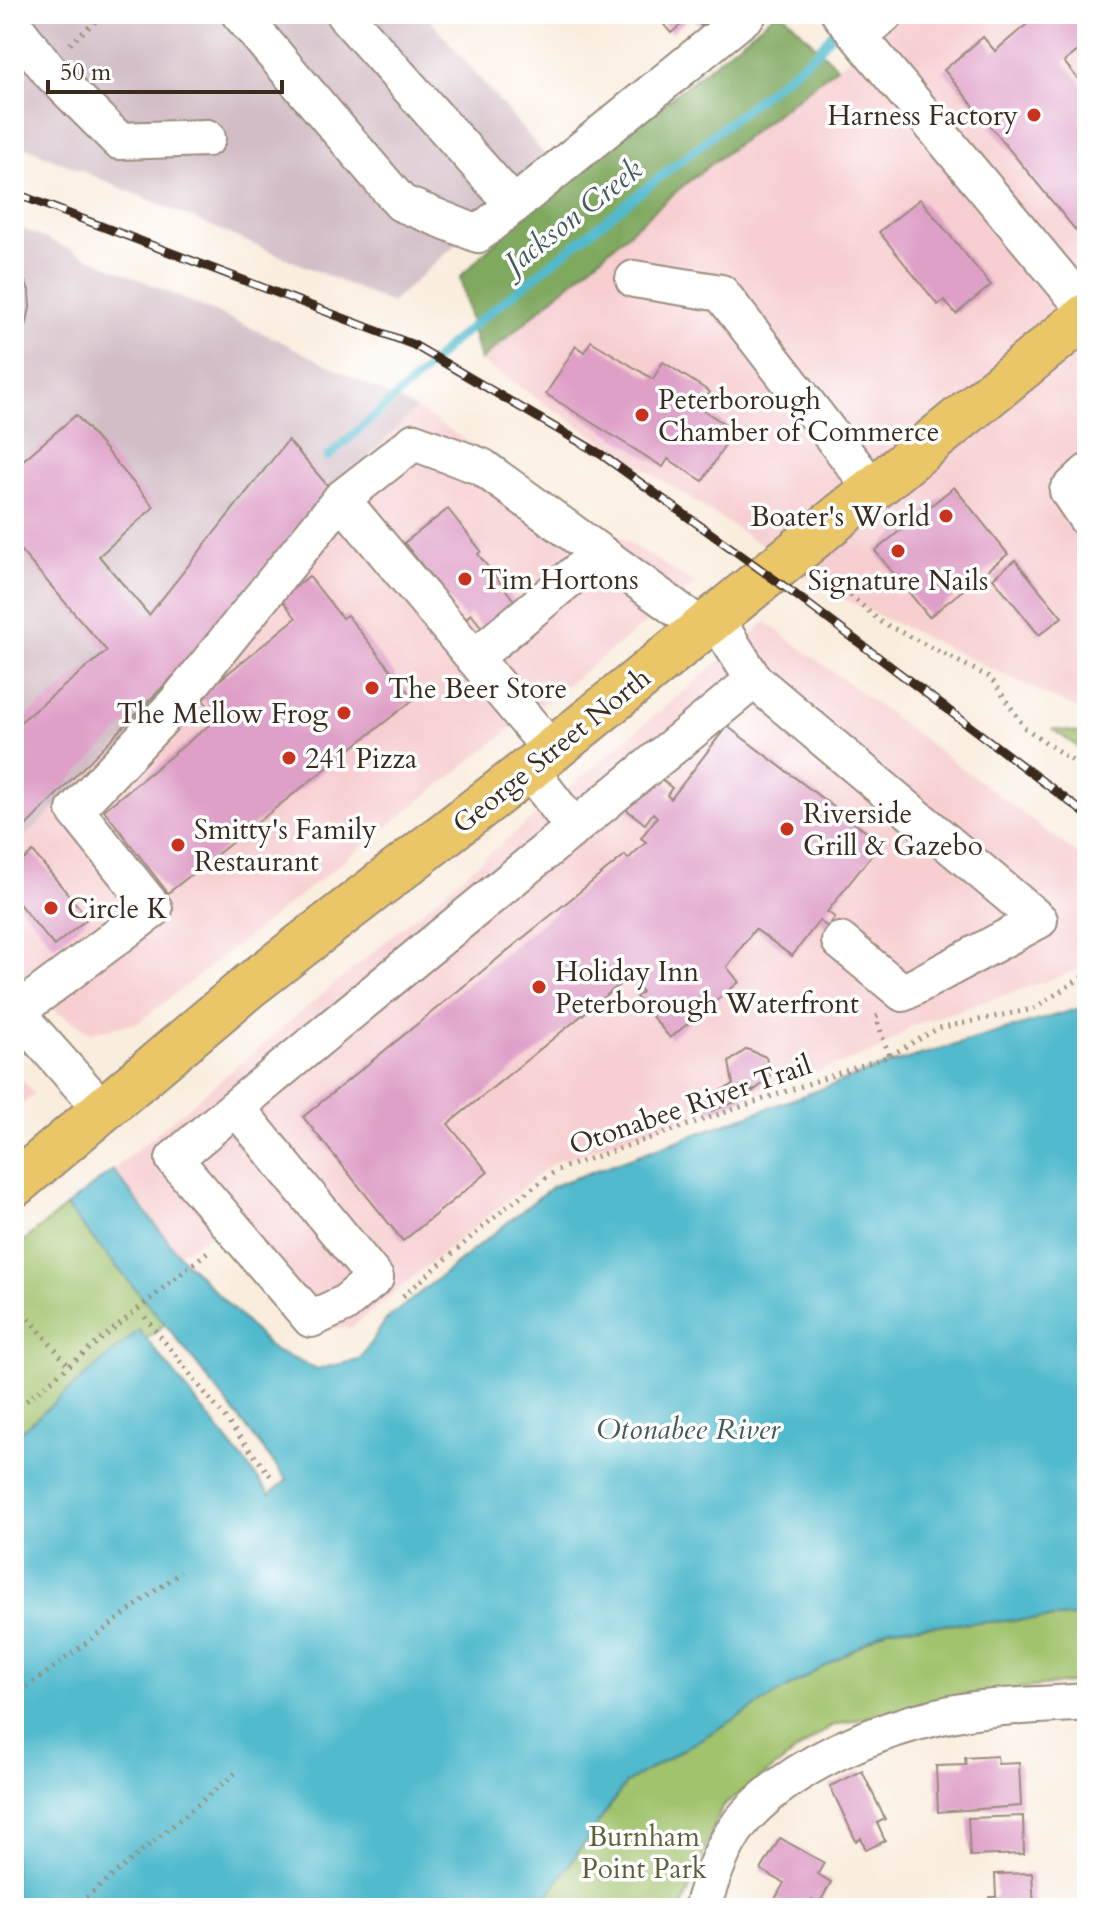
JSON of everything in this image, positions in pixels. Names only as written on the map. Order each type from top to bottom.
[{"type":"main road","name":"George Street North","points":[[14,1185],[101,1108],[249,986],[541,760],[1087,313]]},
{"type":"street","points":[[240,14],[401,203],[478,234],[748,14]]},
{"type":"street","points":[[344,14],[514,205]]},
{"type":"street","points":[[14,26],[51,73],[119,141],[207,138]]},
{"type":"street","points":[[862,27],[1087,313]]},
{"type":"street","points":[[634,279],[721,293],[873,489]]},
{"type":"street","points":[[101,1108],[15,1011],[154,909],[75,810],[176,703],[341,499],[414,442],[482,467],[600,553],[709,623],[754,680],[1039,920],[903,993],[840,941]]},
{"type":"street","points":[[1087,473],[1068,491],[1087,519]]},
{"type":"street","points":[[341,499],[474,658],[541,760],[574,828]]},
{"type":"street","points":[[474,658],[600,553]]},
{"type":"street","points":[[236,1107],[375,1278],[344,1304],[311,1319],[174,1159],[236,1107],[754,680]]},
{"type":"street","points":[[702,1908],[727,1844],[747,1815],[800,1772],[829,1755],[886,1732],[942,1715],[1087,1702]]},
{"type":"path","points":[[67,47],[104,14]]},
{"type":"path","points":[[798,550],[881,622],[991,678],[1025,728],[1087,771]]},
{"type":"path","name":"Otonabee River Trail","points":[[398,1300],[509,1205],[557,1170],[889,1056],[939,1028],[1033,1009],[1087,974]]},
{"type":"path","points":[[14,1411],[210,1248]]},
{"type":"path","points":[[14,1300],[68,1365]]},
{"type":"path","points":[[145,1317],[273,1479]]},
{"type":"path","points":[[14,1697],[181,1572]]},
{"type":"path","points":[[74,1908],[239,1770]]},
{"type":"shaded area","points":[[14,14],[425,14],[549,160],[391,303],[14,142]]},
{"type":"shaded area","points":[[897,14],[1087,14],[1087,714],[844,599],[480,361],[684,185],[891,25]]},
{"type":"shaded area","points":[[14,225],[274,338],[416,409],[348,477],[166,698],[14,848]]},
{"type":"shaded area","points":[[416,409],[695,584],[138,1023],[90,1032],[56,1011],[14,967],[14,848],[166,698],[348,477]]},
{"type":"shaded area","points":[[766,622],[1087,861],[1087,950],[1079,970],[912,1026],[880,1050],[553,1163],[352,1327],[300,1327],[211,1234],[178,1254],[113,1170]]},
{"type":"shaded area","points":[[14,1071],[34,1094],[14,1111]]},
{"type":"green space","points":[[775,14],[784,14],[837,67],[684,185],[480,361],[460,277],[506,231]]},
{"type":"green space","points":[[1052,729],[1087,734],[1087,753]]},
{"type":"green space","points":[[66,1207],[165,1324],[14,1447],[14,1249]]},
{"type":"green space","name":"Burnham Point Park","points":[[1087,1616],[1087,1681],[961,1695],[831,1726],[722,1807],[682,1908],[546,1908],[550,1891],[626,1783],[890,1628]]},
{"type":"water","name":"Otonabee River","points":[[1087,1006],[1087,1616],[890,1628],[626,1783],[547,1897],[545,1908],[14,1908],[14,1437],[139,1330],[270,1494],[287,1480],[165,1324],[66,1207],[113,1170],[178,1254],[274,1351],[318,1369],[359,1360],[386,1320],[553,1186],[887,1065]]},
{"type":"building","points":[[655,14],[715,14],[701,26],[692,16],[671,33]]},
{"type":"building","name":"Harness Factory","points":[[1039,14],[1087,14],[1087,44],[1064,62],[1087,90],[1087,244],[944,70],[983,37],[995,51]]},
{"type":"building","points":[[920,199],[991,285],[956,314],[944,300],[938,305],[879,232]]},
{"type":"building","points":[[14,259],[29,290],[30,308],[26,326],[14,347]]},
{"type":"building","points":[[591,341],[653,379],[663,362],[710,392],[700,408],[734,430],[703,481],[668,459],[663,467],[546,394],[576,346],[584,352]]},
{"type":"building","points":[[76,415],[154,507],[99,556],[149,615],[288,440],[328,486],[188,661],[14,838],[14,727],[107,651],[14,543],[14,468]]},
{"type":"building","points":[[954,487],[1008,554],[929,617],[875,551]]},
{"type":"building","name":"Tim Hortons","points":[[448,509],[516,603],[483,629],[471,614],[465,619],[404,543]]},
{"type":"building","points":[[1015,560],[1062,617],[1039,635],[993,578]]},
{"type":"building","points":[[309,576],[342,618],[347,615],[414,699],[168,893],[104,810],[218,718],[200,696],[296,618],[281,599]]},
{"type":"building","name":"Holiday Inn Peterborough Waterfront","points":[[727,726],[881,843],[827,912],[835,917],[828,927],[819,921],[792,956],[755,929],[727,967],[739,982],[670,1038],[636,997],[642,992],[629,977],[448,1124],[488,1172],[403,1241],[303,1117],[625,855],[628,859],[646,842],[641,838],[657,817],[653,813],[645,824],[622,806],[649,770],[672,788],[667,795],[671,799]]},
{"type":"building","name":"Circle K","points":[[33,852],[88,918],[54,946],[14,898],[14,868]]},
{"type":"building","points":[[747,1049],[766,1057],[770,1078],[752,1092],[752,1087],[749,1091],[741,1087],[746,1098],[711,1111],[704,1098],[733,1085],[729,1062]]},
{"type":"building","points":[[997,1756],[998,1764],[1019,1763],[1021,1806],[938,1812],[936,1766],[966,1765],[965,1758]]},
{"type":"building","points":[[862,1771],[885,1819],[877,1823],[885,1841],[866,1850],[861,1838],[856,1841],[830,1786]]},
{"type":"building","points":[[1023,1816],[1024,1854],[970,1856],[968,1818]]},
{"type":"building","points":[[780,1838],[824,1863],[818,1874],[831,1882],[819,1904],[812,1900],[808,1908],[791,1908],[775,1899],[784,1883],[761,1870]]},
{"type":"building","points":[[1032,1873],[1034,1908],[990,1908],[990,1897],[996,1897],[995,1874]]},
{"type":"waterway","name":"Jackson Creek","points":[[328,457],[428,368],[450,344],[817,52],[838,26]]},
{"type":"railway","points":[[14,193],[414,345],[602,455],[796,595],[1087,815]]},
{"type":"place","name":"Harness Factory","points":[[1034,115]]},
{"type":"place","name":"Peterborough Chamber of Commerce","points":[[642,415]]},
{"type":"place","name":"Boater's World","points":[[946,516]]},
{"type":"place","name":"Signature Nails","points":[[898,551]]},
{"type":"place","name":"Tim Hortons","points":[[465,579]]},
{"type":"place","name":"The Beer Store","points":[[372,688]]},
{"type":"place","name":"The Mellow Frog","points":[[344,713]]},
{"type":"place","name":"241 Pizza","points":[[289,758]]},
{"type":"place","name":"Riverside Grill & Gazebo","points":[[787,829]]},
{"type":"place","name":"Smitty's Family Restaurant","points":[[178,845]]},
{"type":"place","name":"Circle K","points":[[51,908]]},
{"type":"place","name":"Holiday Inn Peterborough Waterfront","points":[[539,987]]}]
